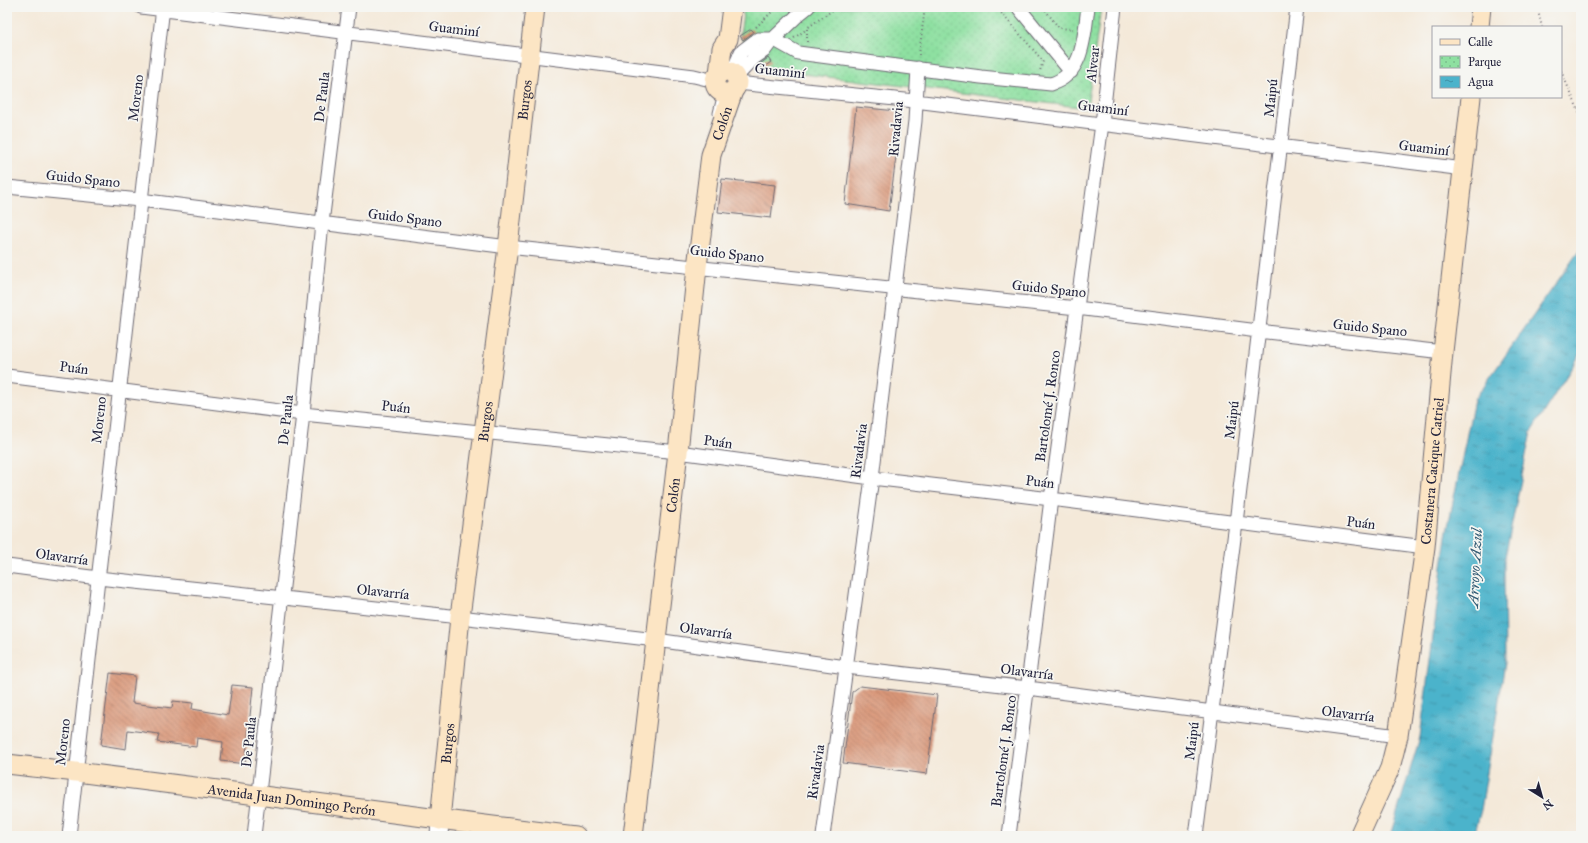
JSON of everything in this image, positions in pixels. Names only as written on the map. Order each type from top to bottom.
[{"type":"main road","name":"Burgos","points":[[440,828],[460,616],[508,247],[536,7]]},
{"type":"main road","name":"Colón","points":[[632,836],[678,452],[711,155],[728,80],[732,49],[728,39],[732,7]]},
{"type":"main road","points":[[1479,26],[1481,7]]},
{"type":"main road","name":"Costanera Cacique Catriel","points":[[1359,836],[1390,768],[1398,736],[1425,547],[1443,352],[1471,98]]},
{"type":"main road","name":"Avenida Juan Domingo Perón","points":[[7,764],[259,795],[440,828],[576,836]]},
{"type":"street","name":"Guaminí","points":[[141,7],[162,8],[531,54],[694,76],[915,100],[1464,169]]},
{"type":"street","name":"De Paula","points":[[254,836],[303,414],[322,223],[349,7]]},
{"type":"street","points":[[728,80],[754,58],[764,52],[773,39],[808,7]]},
{"type":"street","points":[[1018,7],[1071,72]]},
{"type":"street","points":[[773,39],[798,52],[1051,84],[1059,82],[1071,72],[1075,65],[1082,49],[1088,7]]},
{"type":"street","name":"Alvear","points":[[1102,124],[1115,7]]},
{"type":"street","name":"Maipú","points":[[1196,836],[1282,146],[1297,7]]},
{"type":"street","name":"Moreno","points":[[69,836],[162,8]]},
{"type":"street","name":"Rivadavia","points":[[823,836],[872,478],[915,121],[918,68]]},
{"type":"street","name":"Bartolomé J. Ronco","points":[[1009,836],[1051,499],[1102,124]]},
{"type":"street","name":"Guido Spano","points":[[7,187],[140,200],[508,247],[1077,308],[1258,331],[1443,352]]},
{"type":"street","name":"Puán","points":[[7,376],[303,414],[678,452],[872,478],[1051,499],[1425,547]]},
{"type":"street","name":"Olavarría","points":[[7,566],[98,578],[460,616],[656,640],[846,667],[1028,688],[1398,736]]},
{"type":"path","points":[[814,43],[807,42],[807,28],[837,7]]},
{"type":"path","points":[[918,68],[925,7]]},
{"type":"path","points":[[996,7],[1043,61],[1039,74]]},
{"type":"path","points":[[1042,7],[1059,28],[1075,30]]},
{"type":"path","points":[[1537,7],[1542,26]]},
{"type":"path","points":[[1562,73],[1581,116]]},
{"type":"green space","points":[[744,7],[1101,7],[1087,108],[761,69],[740,36]]},
{"type":"water","name":"Arroyo Azul","points":[[1581,248],[1581,353],[1531,432],[1504,562],[1505,663],[1481,810],[1474,836],[1390,836],[1420,737],[1446,536],[1474,400]]},
{"type":"building","points":[[751,29],[754,32],[743,40],[740,36]]},
{"type":"building","points":[[768,58],[771,62],[761,69],[759,65]]},
{"type":"building","points":[[856,107],[897,111],[901,118],[889,211],[845,204]]},
{"type":"building","points":[[722,179],[775,185],[771,218],[718,212]]},
{"type":"building","points":[[110,673],[135,676],[132,703],[172,708],[173,701],[193,703],[192,709],[228,715],[232,685],[253,687],[245,764],[221,761],[223,742],[197,738],[196,747],[157,742],[159,734],[128,730],[126,749],[101,745]]},
{"type":"building","points":[[860,686],[937,695],[927,774],[843,763],[852,692]]}]
